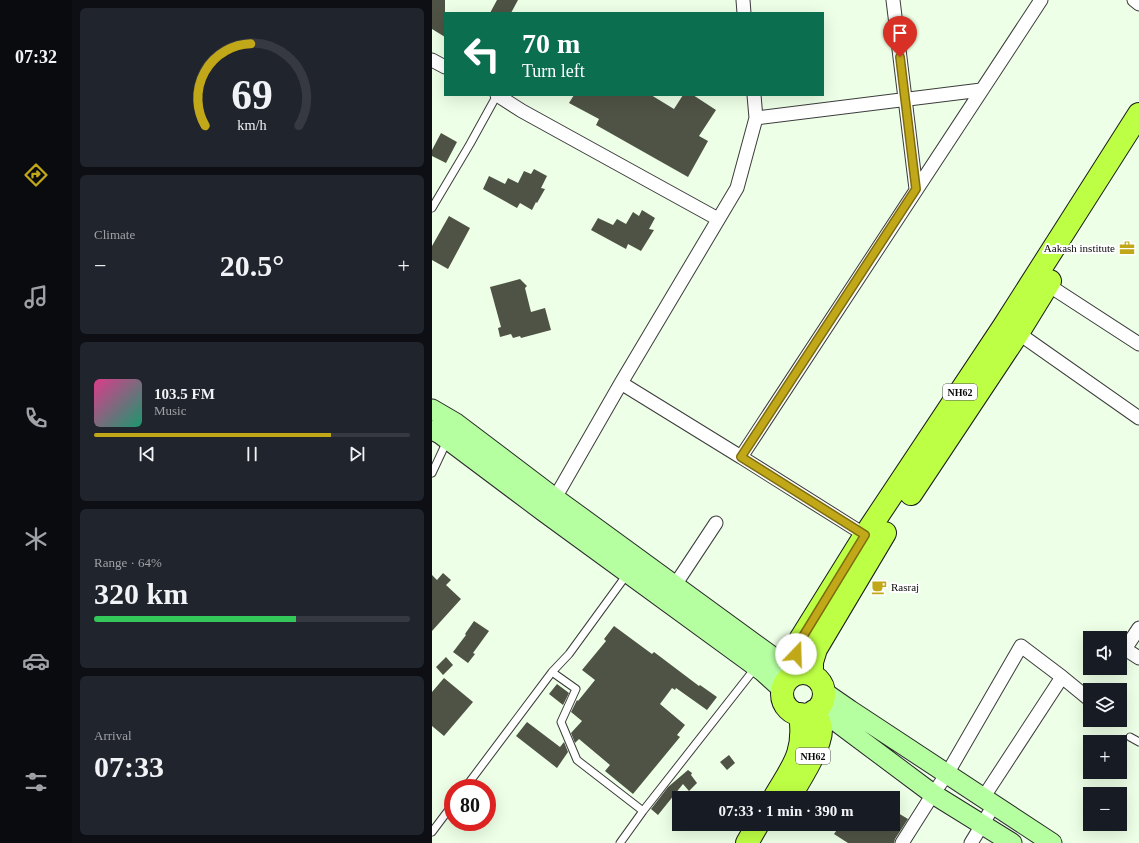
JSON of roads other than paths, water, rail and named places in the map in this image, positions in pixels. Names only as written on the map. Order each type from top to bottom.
[{"type":"highway","name":"NH62","points":[[778,791],[793,767],[799,752],[805,693],[816,649],[877,544],[1018,333],[1041,281],[1139,114]]},
{"type":"highway","name":"NH62","points":[[793,791],[817,748],[821,736],[820,722],[805,693],[796,654],[797,646],[865,535],[1004,326],[1041,281],[1139,141]]},
{"type":"highway","points":[[747,843],[754,831]]},
{"type":"highway","points":[[763,843],[770,831]]},
{"type":"street","points":[[743,0],[744,12]]},
{"type":"street","points":[[893,0],[916,189]]},
{"type":"street","points":[[741,457],[1041,0]]},
{"type":"street","points":[[1134,0],[1139,4]]},
{"type":"street","points":[[432,60],[444,66]]},
{"type":"street","points":[[756,118],[981,90]]},
{"type":"street","points":[[499,96],[522,111],[718,219]]},
{"type":"street","points":[[555,498],[621,383],[737,188],[756,118],[754,96]]},
{"type":"street","points":[[1041,281],[1139,344]]},
{"type":"street","points":[[1018,333],[1139,418]]},
{"type":"street","points":[[621,383],[865,535]]},
{"type":"street","points":[[432,409],[452,432],[544,512],[633,566],[675,585],[773,657],[782,665],[805,693],[933,794],[1012,843]]},
{"type":"street","points":[[432,430],[452,432],[555,498],[633,566],[770,678],[805,693],[845,707],[1052,843]]},
{"type":"street","points":[[675,585],[716,523]]},
{"type":"street","points":[[1139,628],[1125,649],[1139,658]]},
{"type":"street","points":[[902,843],[947,774],[1021,646],[1083,694]]},
{"type":"street","points":[[971,843],[982,825],[988,801],[1062,677]]},
{"type":"lane","points":[[432,208],[496,96]]},
{"type":"lane","points":[[432,473],[452,432]]},
{"type":"lane","points":[[472,779],[552,672],[569,654],[633,566]]},
{"type":"lane","points":[[620,843],[643,811],[756,667]]},
{"type":"lane","points":[[552,672],[576,689],[561,722],[577,760],[643,811]]},
{"type":"lane","points":[[1130,737],[1139,742]]},
{"type":"lane","points":[[432,832],[444,816]]},
{"type":"place","name":"Aakash institute","points":[[1127,248]]},
{"type":"place","name":"Rasraj","points":[[879,587]]}]
